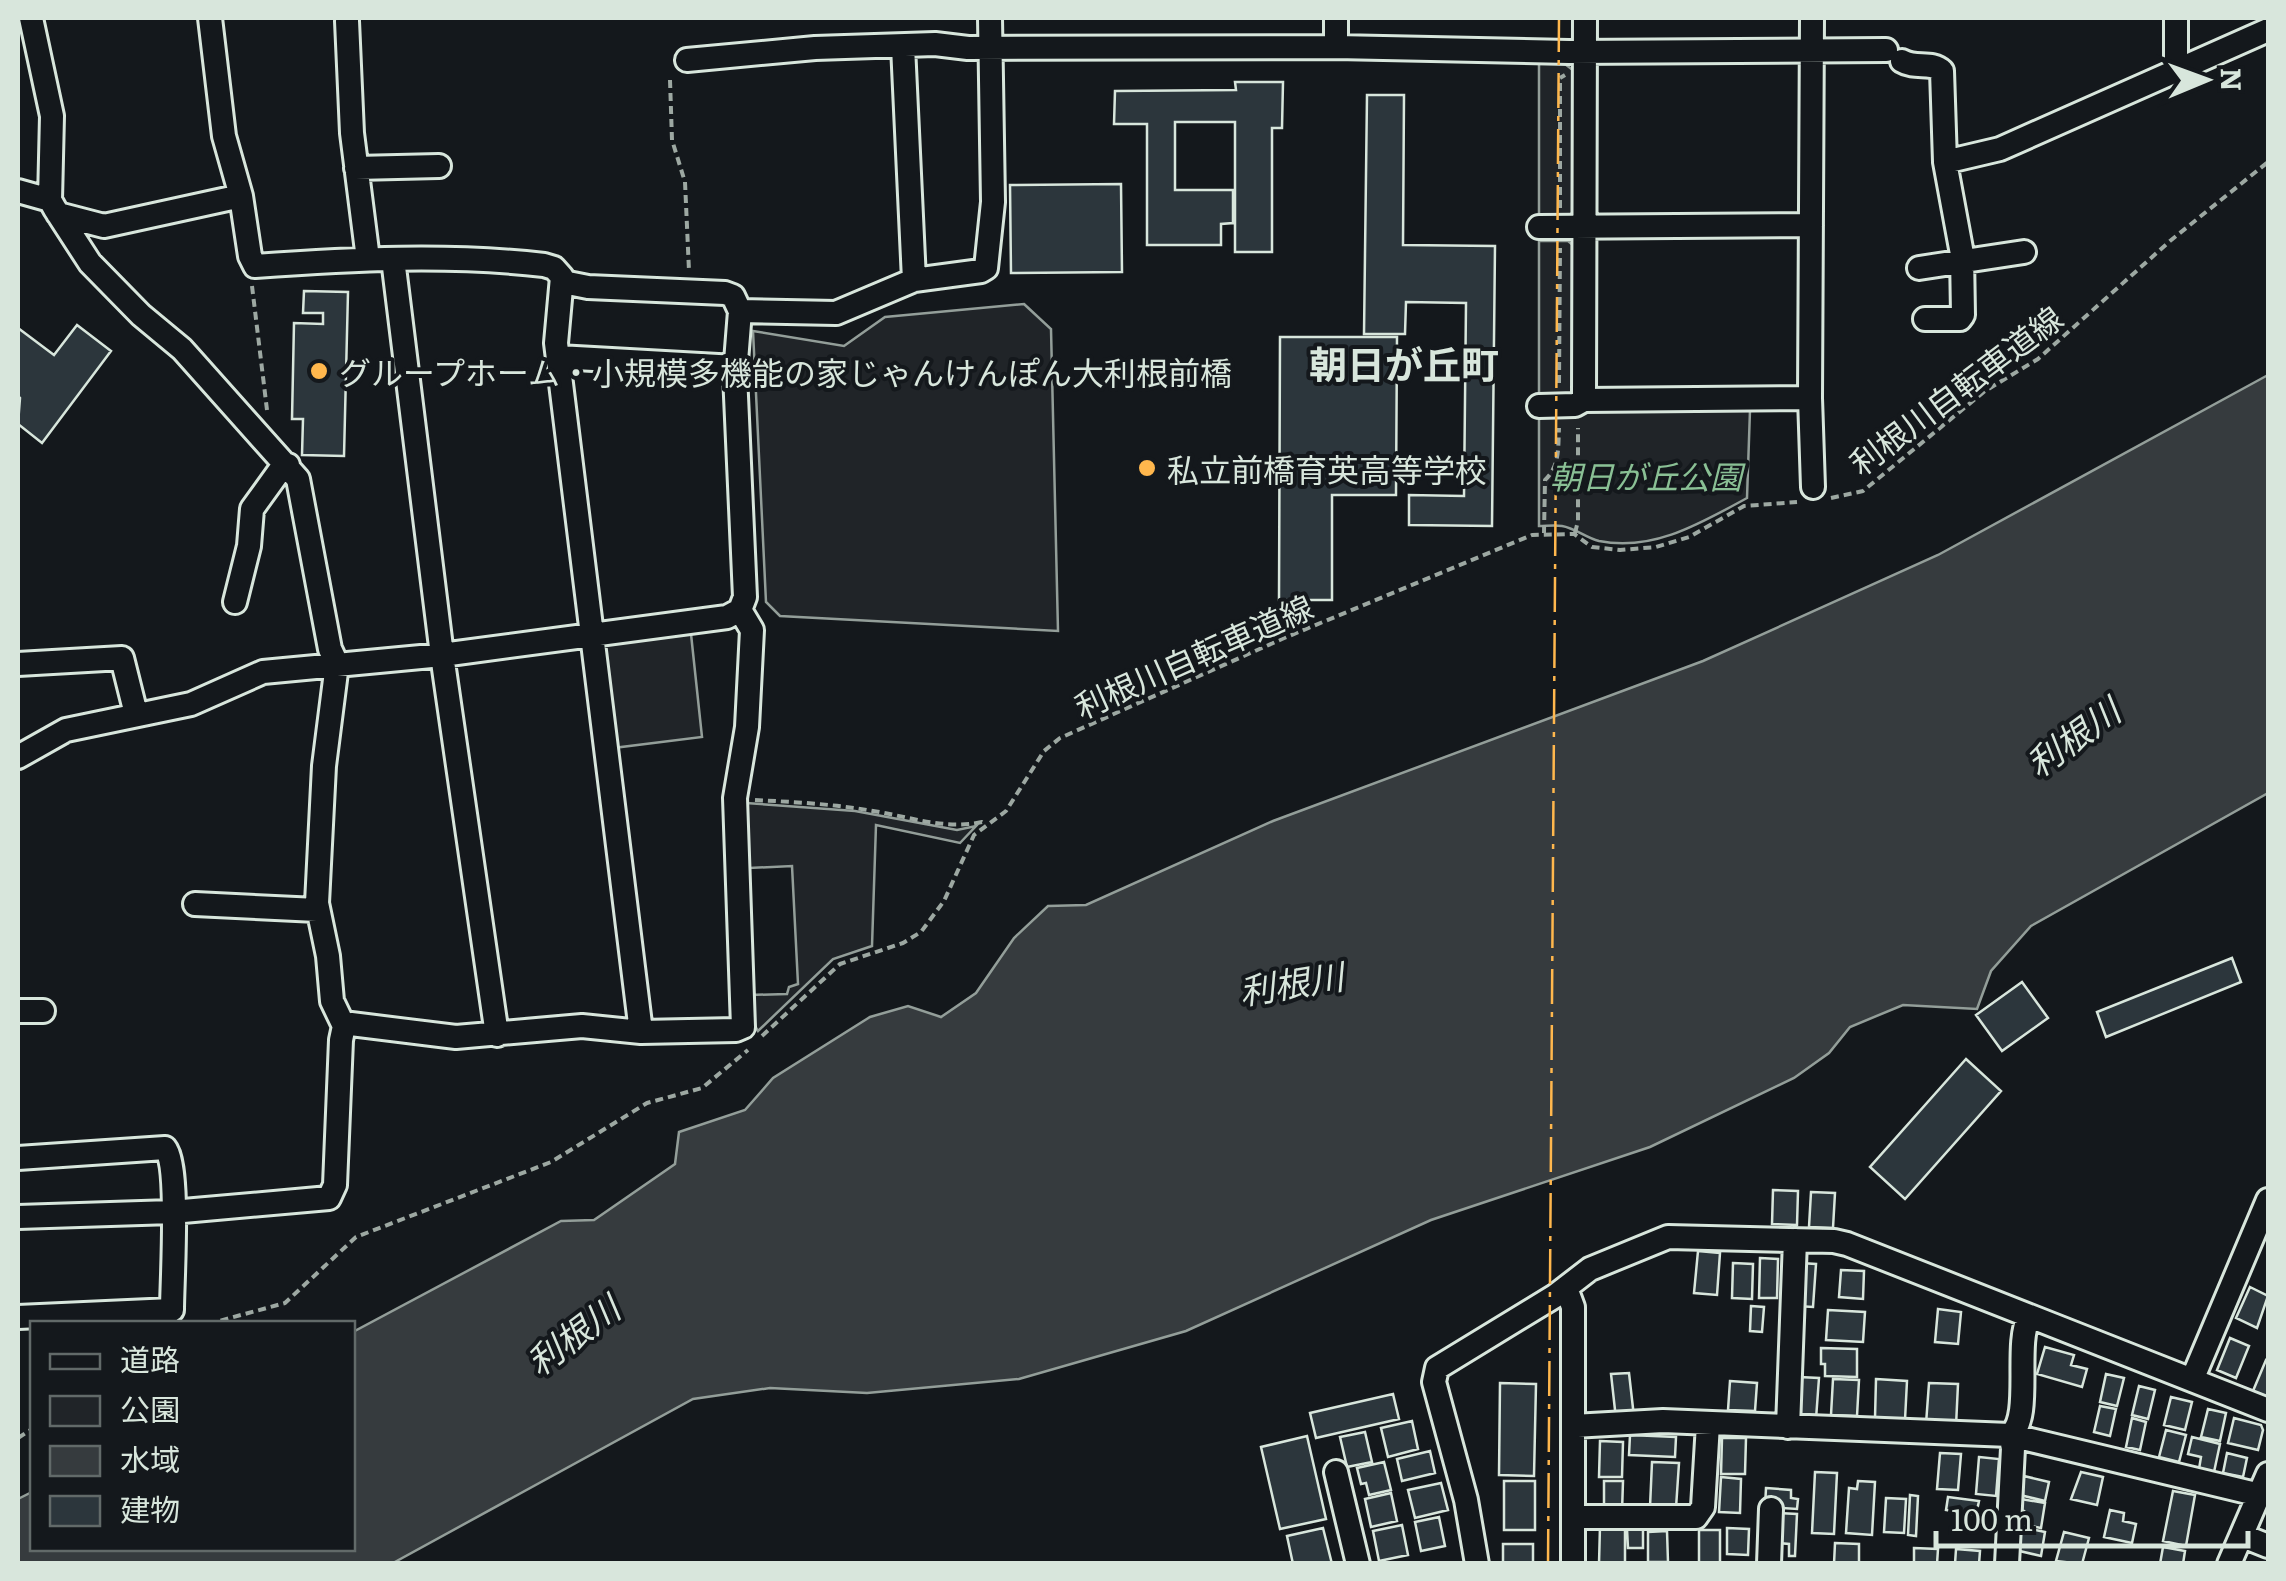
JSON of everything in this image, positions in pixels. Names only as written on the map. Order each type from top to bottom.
[{"type":"street","points":[[18,1218],[172,1212],[330,1198],[334,1194],[344,1026],[332,1001],[318,910],[324,766],[338,664],[330,649],[298,479],[182,350],[90,263],[54,207],[52,116],[32,18]]},
{"type":"street","points":[[210,18],[224,136],[255,266],[467,258],[554,268],[563,282],[556,332],[558,356],[641,1032]]},
{"type":"street","points":[[740,311],[836,313],[914,280],[986,268],[993,202],[990,18]]},
{"type":"street","points":[[1336,18],[1336,47]]},
{"type":"street","points":[[1584,400],[1586,18]]},
{"type":"street","points":[[1812,18],[1810,398],[1815,496]]},
{"type":"street","points":[[2176,18],[2176,58],[2180,69]]},
{"type":"street","points":[[347,21],[356,168],[368,259]]},
{"type":"street","points":[[1945,162],[2000,149],[2268,30]]},
{"type":"street","points":[[687,60],[756,51],[934,44],[991,48],[1813,50],[1894,56],[1908,65],[1937,66],[1942,71],[1945,162],[1962,263],[1963,315],[1960,319],[1925,319]]},
{"type":"street","points":[[904,46],[914,280]]},
{"type":"street","points":[[356,168],[439,166]]},
{"type":"street","points":[[18,191],[104,226],[241,196]]},
{"type":"street","points":[[1550,227],[1811,225]]},
{"type":"street","points":[[1920,268],[2024,252]]},
{"type":"street","points":[[394,258],[442,655],[497,1034]]},
{"type":"street","points":[[18,757],[66,730],[204,700],[256,674],[442,655],[727,616],[740,610],[744,598],[736,367],[740,311],[733,296],[725,292],[563,282]]},
{"type":"street","points":[[558,356],[736,367]]},
{"type":"street","points":[[1549,405],[1575,405],[1584,400],[1810,398]]},
{"type":"street","points":[[236,602],[250,546],[252,508],[283,466],[288,465]]},
{"type":"street","points":[[344,1026],[432,1036],[582,1026],[641,1032],[743,1027],[735,798],[747,728],[752,630],[740,610]]},
{"type":"street","points":[[18,664],[122,658],[136,714]]},
{"type":"street","points":[[195,904],[318,910]]},
{"type":"street","points":[[18,1011],[43,1011]]},
{"type":"street","points":[[18,1158],[165,1148],[171,1156],[172,1212],[172,1310],[18,1317]]},
{"type":"street","points":[[2192,1380],[2268,1200]]},
{"type":"street","points":[[1477,1564],[1466,1500],[1434,1382],[1435,1372],[1590,1269],[1668,1237],[1847,1244],[2268,1410]]},
{"type":"street","points":[[1788,1427],[1795,1240]]},
{"type":"street","points":[[1566,1288],[1573,1307],[1572,1564]]},
{"type":"street","points":[[2008,1564],[2013,1448],[2010,1434],[2019,1422],[2024,1332],[2029,1317]]},
{"type":"street","points":[[1573,1426],[1663,1421],[2010,1434],[2264,1485],[2229,1564]]},
{"type":"street","points":[[1573,1517],[1696,1517],[1703,1507],[1708,1424]]},
{"type":"street","points":[[1336,1472],[1358,1564]]},
{"type":"street","points":[[1769,1564],[1771,1509]]},
{"type":"street","points":[[2243,1536],[2268,1546]]},
{"type":"path","points":[[1544,533],[1544,480],[1558,458],[1549,405],[1550,227],[1560,78],[1569,72]]},
{"type":"path","points":[[670,80],[672,140],[684,182],[689,291]]},
{"type":"path","name":"利根川自転車道線","points":[[219,1321],[285,1303],[356,1237],[551,1162],[647,1104],[702,1088],[840,964],[903,943],[921,932],[944,901],[974,835],[1006,811],[1038,759],[1060,738],[1523,538],[1544,533],[1574,534],[1592,547],[1656,547],[1690,537],[1744,506],[1862,491],[1985,391],[2038,359],[2170,241],[2268,162]]},
{"type":"path","points":[[255,266],[252,282],[270,445]]},
{"type":"path","points":[[1574,534],[1578,521],[1578,408],[1584,400]]},
{"type":"path","points":[[735,798],[819,803],[932,824],[986,825]]},
{"type":"green space","points":[[1539,63],[1565,64],[1574,71],[1574,211],[1568,219],[1539,220]]},
{"type":"green space","points":[[1539,241],[1568,241],[1574,246],[1574,391],[1568,397],[1539,397]]},
{"type":"green space","points":[[1024,304],[1051,329],[1058,631],[780,616],[766,602],[753,331],[844,346],[885,317]]},
{"type":"green space","name":"朝日が丘公園","points":[[1539,410],[1750,410],[1747,498],[1676,533],[1638,542],[1599,541],[1567,527],[1539,526]]},
{"type":"green space","points":[[691,634],[702,737],[613,748],[604,645]]},
{"type":"green space","points":[[746,803],[855,811],[957,830],[976,826],[960,843],[876,825],[872,946],[833,959],[758,1031],[749,995],[787,994],[789,987],[798,984],[792,866],[749,868]]},
{"type":"water","name":"利根川","points":[[2268,375],[2268,793],[2031,926],[1991,971],[1977,1009],[1903,1005],[1850,1027],[1829,1053],[1794,1078],[1650,1147],[1431,1220],[1186,1331],[1019,1379],[867,1393],[770,1388],[693,1399],[393,1563],[18,1563],[18,1499],[30,1493],[30,1551],[355,1551],[355,1331],[561,1221],[594,1220],[675,1164],[679,1132],[745,1110],[773,1078],[870,1017],[908,1006],[941,1017],[976,993],[1014,938],[1048,906],[1086,905],[1273,821],[1703,661],[1938,555]]},
{"type":"building","points":[[1235,82],[1283,82],[1282,128],[1272,128],[1272,252],[1235,252],[1235,122],[1175,122],[1175,190],[1233,190],[1233,223],[1221,224],[1221,245],[1147,245],[1147,124],[1114,124],[1115,91],[1236,90]]},
{"type":"building","points":[[1367,95],[1404,95],[1403,245],[1495,246],[1492,526],[1409,525],[1409,495],[1464,496],[1466,303],[1406,302],[1405,334],[1364,334]]},
{"type":"building","points":[[1121,184],[1122,272],[1011,273],[1010,185]]},
{"type":"building","name":"グループホーム・小規模多機能の家じゃんけんぽん大利根前橋","points":[[304,291],[348,292],[344,456],[302,455],[303,419],[292,419],[294,323],[323,324],[323,313],[303,313]]},
{"type":"building","points":[[77,325],[111,351],[42,443],[18,424],[18,328],[54,355]]},
{"type":"building","points":[[1280,337],[1397,337],[1396,495],[1332,495],[1332,600],[1279,600]]},
{"type":"building","points":[[2232,958],[2241,982],[2106,1037],[2097,1012]]},
{"type":"building","points":[[2022,982],[2048,1018],[2002,1051],[1976,1015]]},
{"type":"building","points":[[1966,1059],[2001,1091],[1905,1199],[1870,1167]]},
{"type":"building","points":[[1773,1190],[1798,1191],[1797,1225],[1772,1224]]},
{"type":"building","points":[[1811,1192],[1835,1193],[1833,1228],[1809,1227]]},
{"type":"building","points":[[1698,1251],[1720,1253],[1717,1295],[1694,1293]]},
{"type":"building","points":[[1760,1258],[1778,1259],[1777,1298],[1759,1298]]},
{"type":"building","points":[[1733,1263],[1753,1264],[1752,1299],[1732,1298]]},
{"type":"building","points":[[1800,1263],[1816,1264],[1813,1307],[1797,1306]]},
{"type":"building","points":[[1841,1270],[1864,1271],[1863,1299],[1839,1297]]},
{"type":"building","points":[[2250,1287],[2268,1296],[2257,1328],[2236,1318]]},
{"type":"building","points":[[1751,1306],[1764,1307],[1762,1332],[1750,1331]]},
{"type":"building","points":[[1938,1309],[1961,1312],[1958,1344],[1935,1342]]},
{"type":"building","points":[[1828,1310],[1865,1312],[1863,1342],[1826,1340]]},
{"type":"building","points":[[2230,1338],[2249,1346],[2236,1378],[2217,1370]]},
{"type":"building","points":[[2045,1347],[2074,1355],[2071,1365],[2087,1369],[2082,1387],[2037,1374]]},
{"type":"building","points":[[1821,1348],[1857,1349],[1857,1377],[1825,1376]]},
{"type":"building","points":[[2268,1361],[2268,1398],[2253,1391]]},
{"type":"building","points":[[1629,1373],[1634,1417],[1616,1419],[1611,1374]]},
{"type":"building","points":[[2106,1374],[2124,1378],[2117,1406],[2100,1402]]},
{"type":"building","points":[[1799,1377],[1819,1378],[1816,1419],[1796,1418]]},
{"type":"building","points":[[1833,1379],[1859,1380],[1857,1416],[1831,1415]]},
{"type":"building","points":[[1876,1379],[1907,1381],[1905,1420],[1875,1418]]},
{"type":"building","points":[[1730,1381],[1757,1383],[1755,1411],[1728,1410]]},
{"type":"building","points":[[1500,1383],[1536,1384],[1534,1476],[1499,1475]]},
{"type":"building","points":[[1929,1383],[1958,1384],[1956,1426],[1926,1424]]},
{"type":"building","points":[[2139,1386],[2155,1390],[2148,1419],[2132,1415]]},
{"type":"building","points":[[1393,1394],[1399,1419],[1316,1438],[1310,1413]]},
{"type":"building","points":[[2171,1397],[2192,1402],[2185,1430],[2164,1425]]},
{"type":"building","points":[[2100,1406],[2116,1409],[2110,1436],[2094,1432]]},
{"type":"building","points":[[2208,1409],[2226,1413],[2220,1441],[2201,1437]]},
{"type":"building","points":[[2132,1418],[2146,1422],[2140,1450],[2126,1447]]},
{"type":"building","points":[[2234,1418],[2261,1425],[2258,1450],[2228,1443]]},
{"type":"building","points":[[1412,1421],[1418,1449],[1388,1457],[1381,1428]]},
{"type":"building","points":[[2166,1430],[2186,1435],[2179,1462],[2159,1457]]},
{"type":"building","points":[[1365,1432],[1372,1462],[1347,1467],[1340,1437]]},
{"type":"building","points":[[1630,1435],[1676,1437],[1675,1457],[1629,1455]]},
{"type":"building","points":[[1307,1436],[1326,1519],[1280,1529],[1261,1447]]},
{"type":"building","points":[[2192,1437],[2220,1444],[2214,1472],[2199,1469],[2201,1457],[2188,1454]]},
{"type":"building","points":[[1722,1438],[1746,1438],[1745,1474],[1721,1474]]},
{"type":"building","points":[[1600,1441],[1623,1442],[1622,1477],[1599,1477]]},
{"type":"building","points":[[1430,1451],[1435,1473],[1402,1481],[1397,1459]]},
{"type":"building","points":[[1940,1453],[1961,1454],[1958,1490],[1937,1489]]},
{"type":"building","points":[[2227,1453],[2247,1458],[2243,1477],[2223,1473]]},
{"type":"building","points":[[1979,1457],[1999,1459],[1996,1496],[1976,1494]]},
{"type":"building","points":[[1384,1462],[1391,1490],[1369,1495],[1357,1468]]},
{"type":"building","points":[[1652,1462],[1679,1463],[1676,1508],[1650,1507]]},
{"type":"building","points":[[1815,1472],[1837,1473],[1834,1534],[1812,1533]]},
{"type":"building","points":[[2081,1472],[2103,1477],[2097,1505],[2071,1499]]},
{"type":"building","points":[[2024,1476],[2049,1482],[2045,1501],[2020,1495]]},
{"type":"building","points":[[1721,1477],[1741,1479],[1740,1513],[1719,1512]]},
{"type":"building","points":[[1504,1481],[1535,1481],[1535,1530],[1504,1530]]},
{"type":"building","points":[[1604,1481],[1623,1481],[1622,1512],[1604,1507]]},
{"type":"building","points":[[1858,1481],[1875,1482],[1872,1535],[1846,1533],[1849,1488],[1857,1489]]},
{"type":"building","points":[[1441,1483],[1448,1510],[1415,1518],[1408,1490]]},
{"type":"building","points":[[1766,1488],[1791,1490],[1791,1498],[1798,1499],[1797,1509],[1765,1507]]},
{"type":"building","points":[[2173,1491],[2195,1495],[2186,1546],[2163,1541]]},
{"type":"building","points":[[1391,1493],[1397,1521],[1371,1527],[1365,1499]]},
{"type":"building","points":[[1910,1495],[1918,1496],[1916,1536],[1908,1535]]},
{"type":"building","points":[[1948,1497],[1979,1501],[1976,1515],[1946,1510]]},
{"type":"building","points":[[1886,1498],[1906,1499],[1904,1533],[1884,1532]]},
{"type":"building","points":[[2015,1498],[2045,1503],[2041,1528],[2021,1524],[2024,1511],[2012,1509]]},
{"type":"building","points":[[2110,1510],[2124,1513],[2123,1521],[2136,1524],[2132,1543],[2104,1537]]},
{"type":"building","points":[[1778,1513],[1797,1514],[1795,1556],[1789,1556],[1789,1544],[1777,1543]]},
{"type":"building","points":[[1439,1517],[1445,1546],[1421,1551],[1415,1522]]},
{"type":"building","points":[[1402,1525],[1408,1555],[1379,1561],[1373,1531]]},
{"type":"building","points":[[1600,1526],[1625,1527],[1625,1564],[1599,1564]]},
{"type":"building","points":[[2016,1526],[2045,1532],[2041,1556],[2011,1549]]},
{"type":"building","points":[[1323,1528],[1332,1564],[1293,1564],[1287,1536]]},
{"type":"building","points":[[1643,1528],[1643,1548],[1628,1548],[1627,1529]]},
{"type":"building","points":[[1727,1528],[1749,1529],[1748,1555],[1727,1554]]},
{"type":"building","points":[[1699,1530],[1720,1530],[1720,1564],[1699,1564]]},
{"type":"building","points":[[1667,1531],[1668,1562],[1648,1562],[1648,1532]]},
{"type":"building","points":[[2064,1532],[2089,1538],[2082,1564],[2056,1561]]},
{"type":"building","points":[[1835,1543],[1859,1544],[1859,1564],[1834,1564]]},
{"type":"building","points":[[1503,1544],[1533,1544],[1533,1564],[1503,1564]]},
{"type":"building","points":[[2163,1547],[2185,1551],[2183,1564],[2160,1564]]},
{"type":"building","points":[[1914,1548],[1938,1549],[1937,1564],[1914,1564]]},
{"type":"building","points":[[1956,1549],[1980,1551],[1979,1564],[1955,1564]]},
{"type":"power","points":[[1548,1564],[1559,18]]},
{"type":"place","name":"グループホーム・小規模多機能の家じゃんけんぽん大利根前橋","points":[[319,371]]},
{"type":"place","name":"私立前橋育英高等学校","points":[[1147,468]]},
{"type":"district","name":"朝日が丘町","points":[[1404,362]]}]
